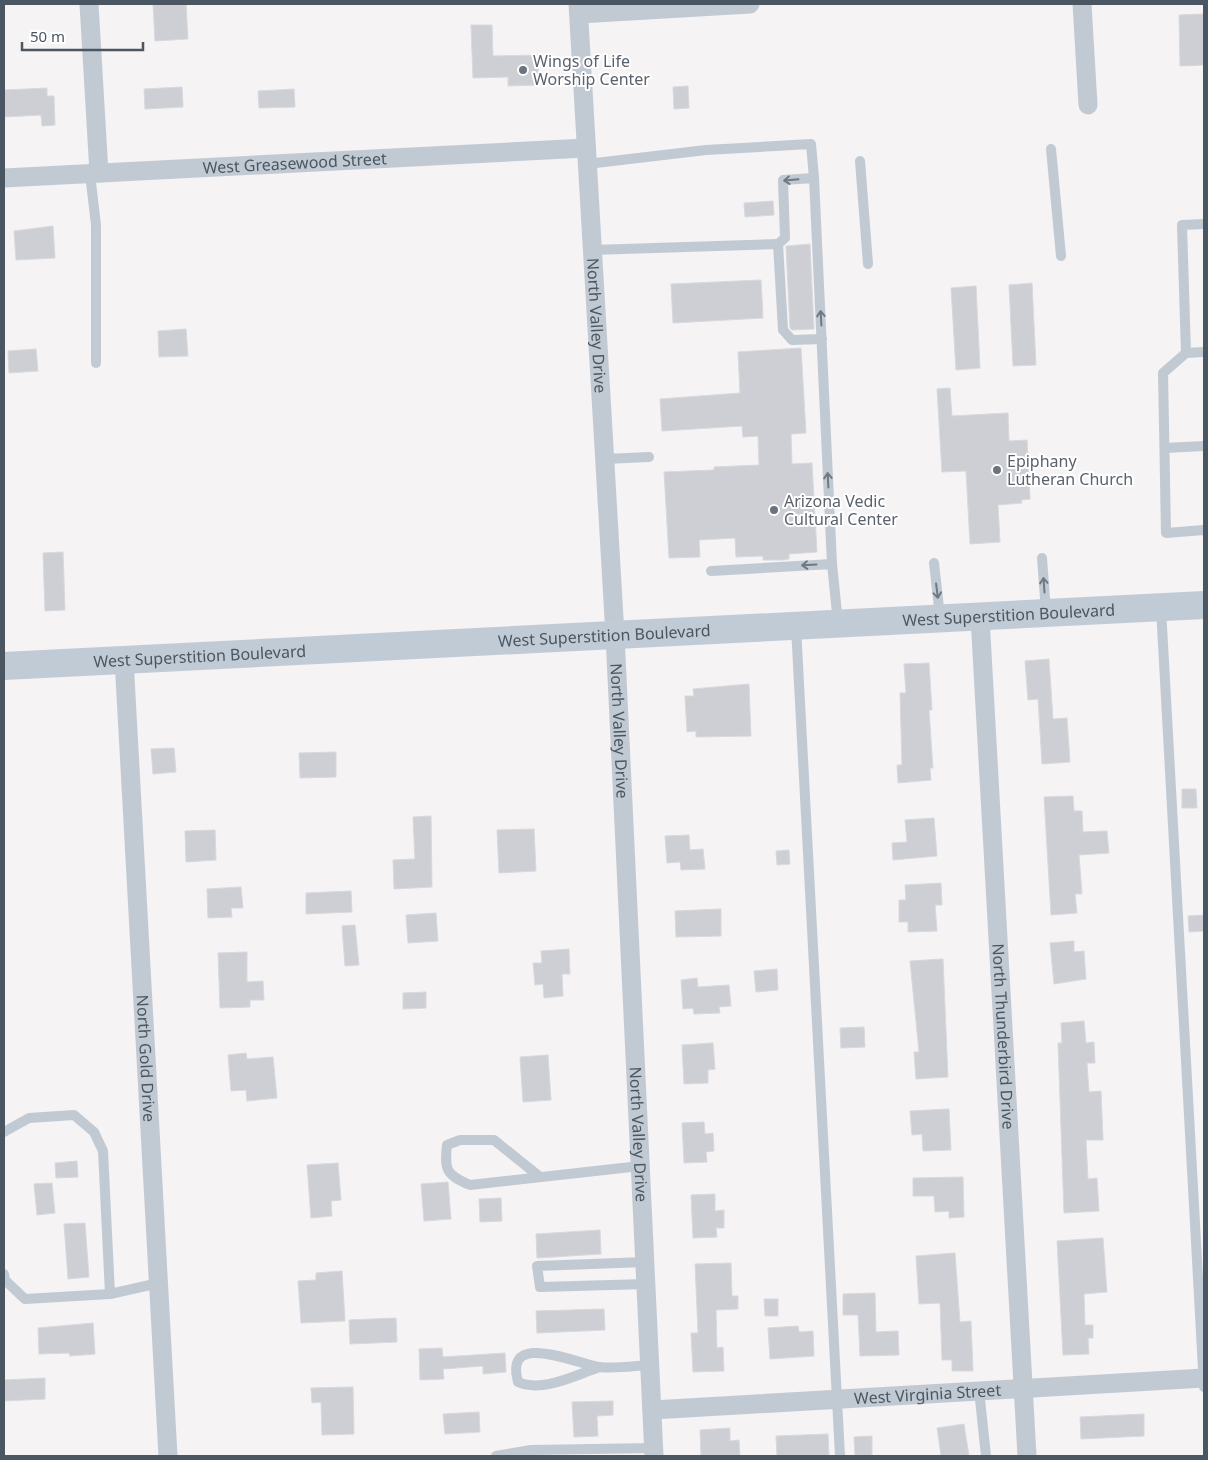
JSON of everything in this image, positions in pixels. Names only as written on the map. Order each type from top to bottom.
[{"type":"main road","name":"West Superstition Boulevard","points":[[4,666],[1204,605]]},
{"type":"street","points":[[89,4],[95,174]]},
{"type":"street","points":[[578,9],[750,4]]},
{"type":"street","points":[[1082,4],[1088,105]]},
{"type":"street","name":"North Valley Drive","points":[[578,9],[616,634],[654,1452]]},
{"type":"street","name":"West Greasewood Street","points":[[4,178],[587,156]]},
{"type":"street","name":"North Thunderbird Drive","points":[[980,617],[1027,1456]]},
{"type":"street","name":"North Gold Drive","points":[[124,660],[168,1456]]},
{"type":"street","name":"West Virginia Street","points":[[652,1410],[1204,1378]]},
{"type":"lane","points":[[587,156],[811,144],[832,564],[838,624]]},
{"type":"lane","points":[[1051,150],[1061,256]]},
{"type":"lane","points":[[860,161],[868,264]]},
{"type":"lane","points":[[95,174],[96,363]]},
{"type":"lane","points":[[592,250],[778,244],[785,238],[783,180],[814,178]]},
{"type":"lane","points":[[1186,353],[1182,225],[1204,224]]},
{"type":"lane","points":[[778,244],[783,330],[792,340],[822,339]]},
{"type":"lane","points":[[1204,352],[1186,353],[1163,373],[1166,533],[1204,530]]},
{"type":"lane","points":[[1164,448],[1204,446]]},
{"type":"lane","points":[[605,459],[649,457]]},
{"type":"lane","points":[[1042,558],[1046,613]]},
{"type":"lane","points":[[934,563],[941,619]]},
{"type":"lane","points":[[711,571],[832,564]]},
{"type":"lane","points":[[1161,607],[1204,1387]]},
{"type":"lane","points":[[796,626],[840,1456]]},
{"type":"lane","points":[[4,1132],[29,1118],[74,1115],[94,1132],[103,1151],[110,1294]]},
{"type":"lane","points":[[540,1177],[494,1140],[460,1140],[447,1145],[445,1164],[452,1177],[470,1185],[640,1166]]},
{"type":"lane","points":[[645,1262],[537,1266],[540,1287],[646,1284]]},
{"type":"lane","points":[[4,1274],[5,1280],[25,1299],[110,1294],[159,1283]]},
{"type":"lane","points":[[600,1367],[542,1352],[528,1353],[518,1361],[515,1370],[518,1382],[527,1386],[545,1385],[600,1367],[650,1365]]},
{"type":"lane","points":[[979,1390],[986,1456]]},
{"type":"lane","points":[[497,1456],[531,1450],[654,1452]]},
{"type":"building","points":[[153,4],[186,4],[188,39],[155,41]]},
{"type":"building","points":[[1204,14],[1204,65],[1180,66],[1179,15]]},
{"type":"building","points":[[471,25],[492,25],[493,56],[538,55],[539,85],[508,86],[508,77],[473,78]]},
{"type":"building","points":[[688,86],[689,108],[674,109],[673,87]]},
{"type":"building","points":[[182,87],[183,107],[145,109],[144,89]]},
{"type":"building","points":[[47,88],[47,96],[54,96],[55,125],[42,126],[41,115],[4,117],[4,90]]},
{"type":"building","points":[[294,89],[295,107],[259,108],[258,91]]},
{"type":"building","points":[[773,201],[774,215],[745,217],[744,203]]},
{"type":"building","points":[[53,226],[55,258],[16,260],[14,231]]},
{"type":"building","points":[[810,244],[814,329],[792,330],[790,328],[786,246]]},
{"type":"building","points":[[761,280],[763,318],[673,323],[671,284]]},
{"type":"building","points":[[1032,283],[1036,365],[1013,366],[1009,285]]},
{"type":"building","points":[[976,286],[980,368],[956,370],[951,288]]},
{"type":"building","points":[[186,329],[188,356],[159,357],[158,331]]},
{"type":"building","points":[[801,348],[806,433],[791,434],[792,464],[812,463],[817,552],[789,554],[789,559],[783,560],[763,560],[763,556],[736,557],[735,538],[699,540],[700,557],[669,558],[664,472],[714,470],[714,467],[759,465],[758,436],[743,437],[742,426],[662,431],[660,399],[740,393],[738,352]]},
{"type":"building","points":[[36,349],[38,371],[9,373],[8,351]]},
{"type":"building","name":"Epiphany Lutheran Church","points":[[950,388],[952,416],[1008,413],[1009,441],[1027,440],[1030,499],[1021,500],[1022,503],[998,505],[1000,542],[970,544],[966,471],[942,472],[937,389]]},
{"type":"building","points":[[63,552],[65,610],[45,611],[43,553]]},
{"type":"building","points":[[1049,659],[1053,719],[1067,718],[1070,762],[1042,764],[1038,699],[1028,700],[1025,661]]},
{"type":"building","points":[[929,663],[932,710],[929,710],[933,768],[930,768],[931,780],[898,783],[897,765],[902,765],[900,693],[906,693],[904,664]]},
{"type":"building","points":[[749,684],[751,736],[696,737],[696,731],[687,732],[685,696],[694,696],[693,689]]},
{"type":"building","points":[[174,748],[176,772],[153,774],[151,749]]},
{"type":"building","points":[[336,752],[336,777],[300,778],[299,753]]},
{"type":"building","points":[[1182,789],[1196,789],[1197,808],[1182,808]]},
{"type":"building","points":[[1073,796],[1074,811],[1082,811],[1083,832],[1107,831],[1109,853],[1079,855],[1082,894],[1075,894],[1077,913],[1051,915],[1044,797]]},
{"type":"building","points":[[431,816],[432,887],[394,889],[393,860],[415,859],[413,817]]},
{"type":"building","points":[[934,818],[937,856],[893,860],[892,843],[907,842],[905,820]]},
{"type":"building","points":[[534,829],[536,871],[499,873],[497,830]]},
{"type":"building","points":[[215,830],[216,860],[186,862],[185,831]]},
{"type":"building","points":[[689,835],[690,850],[703,849],[705,869],[681,870],[680,862],[667,863],[665,836]]},
{"type":"building","points":[[789,850],[790,864],[777,865],[776,851]]},
{"type":"building","points":[[941,883],[942,905],[935,905],[937,931],[908,932],[908,922],[899,922],[899,900],[906,900],[905,885]]},
{"type":"building","points":[[241,887],[243,908],[231,908],[232,917],[208,918],[207,889]]},
{"type":"building","points":[[351,891],[352,912],[306,914],[306,893]]},
{"type":"building","points":[[721,909],[721,936],[676,937],[675,911]]},
{"type":"building","points":[[436,913],[438,941],[408,943],[406,915]]},
{"type":"building","points":[[1204,915],[1204,931],[1189,932],[1188,916]]},
{"type":"building","points":[[355,925],[359,965],[345,966],[342,926]]},
{"type":"building","points":[[1074,941],[1074,952],[1084,951],[1086,979],[1054,984],[1050,943]]},
{"type":"building","points":[[569,949],[570,974],[562,974],[563,996],[544,998],[543,984],[535,985],[533,963],[542,963],[541,951]]},
{"type":"building","points":[[247,952],[247,982],[263,981],[264,1000],[250,1000],[250,1007],[220,1008],[218,953]]},
{"type":"building","points":[[943,959],[948,1077],[916,1079],[914,1052],[919,1052],[910,961]]},
{"type":"building","points":[[777,969],[778,990],[756,992],[754,971]]},
{"type":"building","points":[[697,978],[698,987],[729,985],[731,1006],[719,1007],[720,1013],[694,1014],[693,1008],[683,1009],[681,980]]},
{"type":"building","points":[[426,992],[426,1008],[403,1009],[403,993]]},
{"type":"building","points":[[1084,1021],[1086,1043],[1094,1042],[1095,1063],[1087,1063],[1089,1092],[1101,1091],[1103,1140],[1086,1140],[1088,1179],[1097,1178],[1099,1211],[1064,1213],[1058,1043],[1062,1043],[1061,1023]]},
{"type":"building","points":[[864,1027],[865,1047],[841,1048],[840,1028]]},
{"type":"building","points":[[713,1043],[715,1069],[708,1070],[708,1083],[684,1084],[682,1045]]},
{"type":"building","points":[[246,1053],[247,1059],[273,1057],[277,1098],[247,1101],[246,1090],[231,1091],[228,1055]]},
{"type":"building","points":[[548,1055],[551,1100],[523,1102],[520,1057]]},
{"type":"building","points":[[949,1109],[951,1150],[923,1151],[922,1134],[912,1135],[910,1111]]},
{"type":"building","points":[[704,1122],[705,1134],[713,1133],[714,1151],[706,1152],[707,1162],[684,1163],[682,1123]]},
{"type":"building","points":[[77,1161],[78,1177],[56,1178],[55,1163]]},
{"type":"building","points":[[338,1163],[341,1200],[331,1201],[332,1216],[311,1218],[307,1165]]},
{"type":"building","points":[[963,1177],[964,1217],[949,1218],[949,1211],[935,1212],[934,1196],[913,1196],[913,1178]]},
{"type":"building","points":[[448,1182],[451,1219],[424,1221],[421,1184]]},
{"type":"building","points":[[52,1183],[55,1213],[37,1215],[34,1184]]},
{"type":"building","points":[[715,1194],[715,1211],[724,1210],[724,1228],[716,1228],[717,1237],[693,1238],[691,1195]]},
{"type":"building","points":[[501,1198],[502,1221],[480,1222],[479,1199]]},
{"type":"building","points":[[85,1223],[89,1277],[68,1279],[64,1224]]},
{"type":"building","points":[[600,1230],[601,1254],[537,1258],[536,1234]]},
{"type":"building","points":[[1103,1238],[1107,1292],[1084,1294],[1085,1325],[1093,1325],[1093,1338],[1088,1338],[1089,1354],[1063,1355],[1057,1241]]},
{"type":"building","points":[[955,1253],[960,1322],[971,1321],[973,1371],[952,1371],[952,1360],[942,1360],[940,1303],[919,1304],[916,1256]]},
{"type":"building","points":[[731,1263],[732,1296],[738,1296],[738,1309],[716,1310],[717,1348],[723,1347],[724,1371],[693,1372],[691,1333],[698,1333],[695,1264]]},
{"type":"building","points":[[342,1271],[345,1321],[301,1323],[298,1281],[316,1280],[316,1273]]},
{"type":"building","points":[[875,1293],[876,1332],[898,1331],[899,1355],[860,1356],[858,1315],[843,1315],[843,1294]]},
{"type":"building","points":[[764,1299],[778,1299],[778,1316],[765,1316]]},
{"type":"building","points":[[604,1309],[605,1330],[537,1333],[536,1311]]},
{"type":"building","points":[[396,1318],[397,1342],[350,1344],[349,1320]]},
{"type":"building","points":[[93,1323],[95,1354],[70,1356],[69,1353],[39,1354],[38,1328]]},
{"type":"building","points":[[798,1326],[799,1332],[813,1331],[814,1356],[770,1359],[768,1328]]},
{"type":"building","points":[[442,1348],[443,1357],[505,1353],[506,1372],[483,1374],[483,1366],[443,1369],[444,1379],[420,1380],[419,1349]]},
{"type":"building","points":[[45,1378],[45,1399],[4,1401],[4,1380]]},
{"type":"building","points":[[353,1387],[354,1434],[322,1435],[321,1402],[312,1403],[311,1388]]},
{"type":"building","points":[[613,1401],[613,1415],[597,1416],[598,1436],[574,1437],[572,1402]]},
{"type":"building","points":[[479,1412],[480,1432],[445,1434],[443,1414]]},
{"type":"building","points":[[1144,1414],[1144,1436],[1081,1439],[1080,1417]]},
{"type":"building","points":[[964,1424],[969,1456],[941,1456],[937,1428]]},
{"type":"building","points":[[730,1428],[730,1441],[739,1440],[740,1456],[701,1456],[700,1430]]},
{"type":"building","points":[[828,1434],[829,1456],[777,1456],[776,1436]]},
{"type":"building","points":[[872,1436],[872,1456],[855,1456],[854,1437]]},
{"type":"place","name":"Wings of Life Worship Center","points":[[523,70]]},
{"type":"place","name":"Epiphany Lutheran Church","points":[[997,470]]},
{"type":"place","name":"Arizona Vedic Cultural Center","points":[[774,510]]}]
